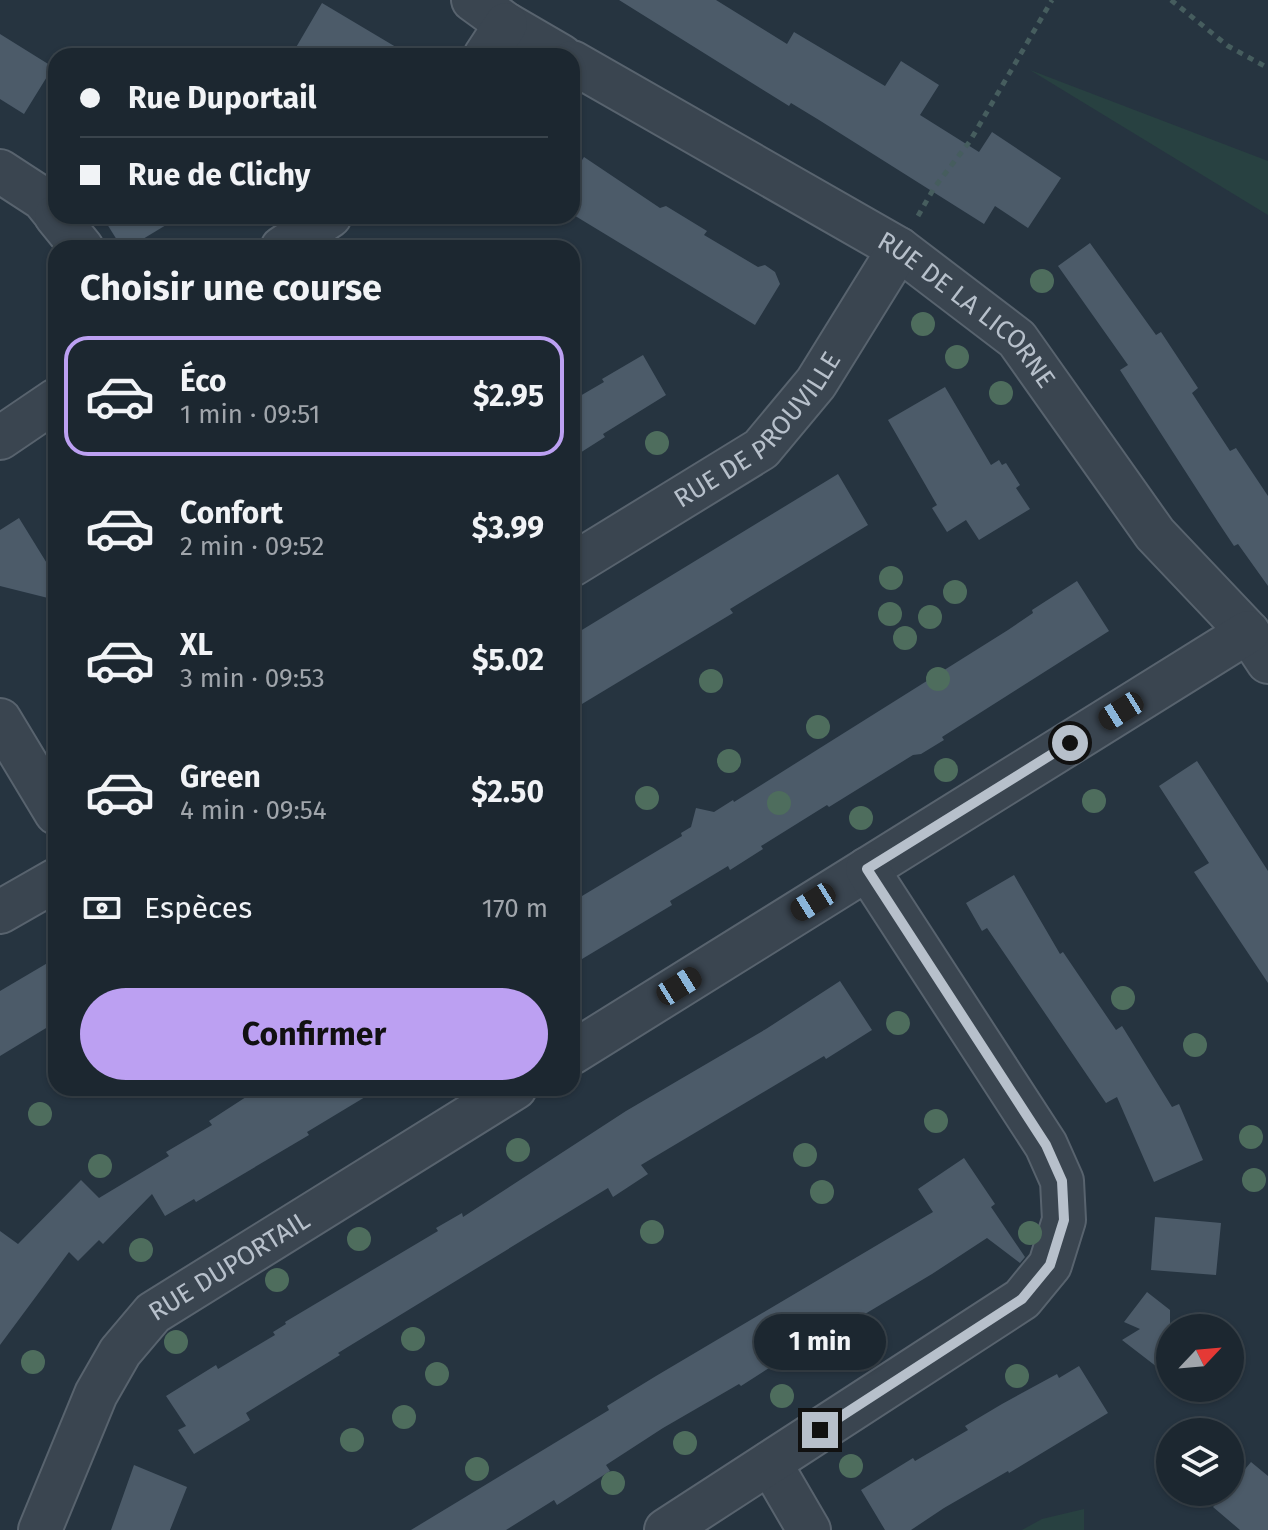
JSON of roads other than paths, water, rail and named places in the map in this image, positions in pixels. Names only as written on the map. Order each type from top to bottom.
[{"type":"street","points":[[488,27],[541,48]]},
{"type":"street","name":"RUE DE LA LICORNE","points":[[580,67],[899,249],[1017,339],[1155,534],[1258,647]]},
{"type":"street","points":[[0,171],[48,206]]},
{"type":"street","points":[[62,224],[76,240]]},
{"type":"street","points":[[294,240],[318,224]]},
{"type":"street","name":"RUE DE PROUVILLE","points":[[580,560],[761,449],[816,383],[899,249]]},
{"type":"street","points":[[0,438],[48,405]]},
{"type":"street","points":[[580,1048],[867,869],[1258,647]]},
{"type":"street","points":[[0,720],[48,800]]},
{"type":"street","points":[[666,1530],[1022,1299],[1050,1265],[1064,1220],[1062,1181],[1046,1145],[867,869]]},
{"type":"street","points":[[0,912],[48,885]]},
{"type":"street","name":"RUE DUPORTAIL","points":[[40,1530],[96,1394],[120,1352],[153,1313],[502,1096]]},
{"type":"street","points":[[770,1463],[809,1530]]}]
